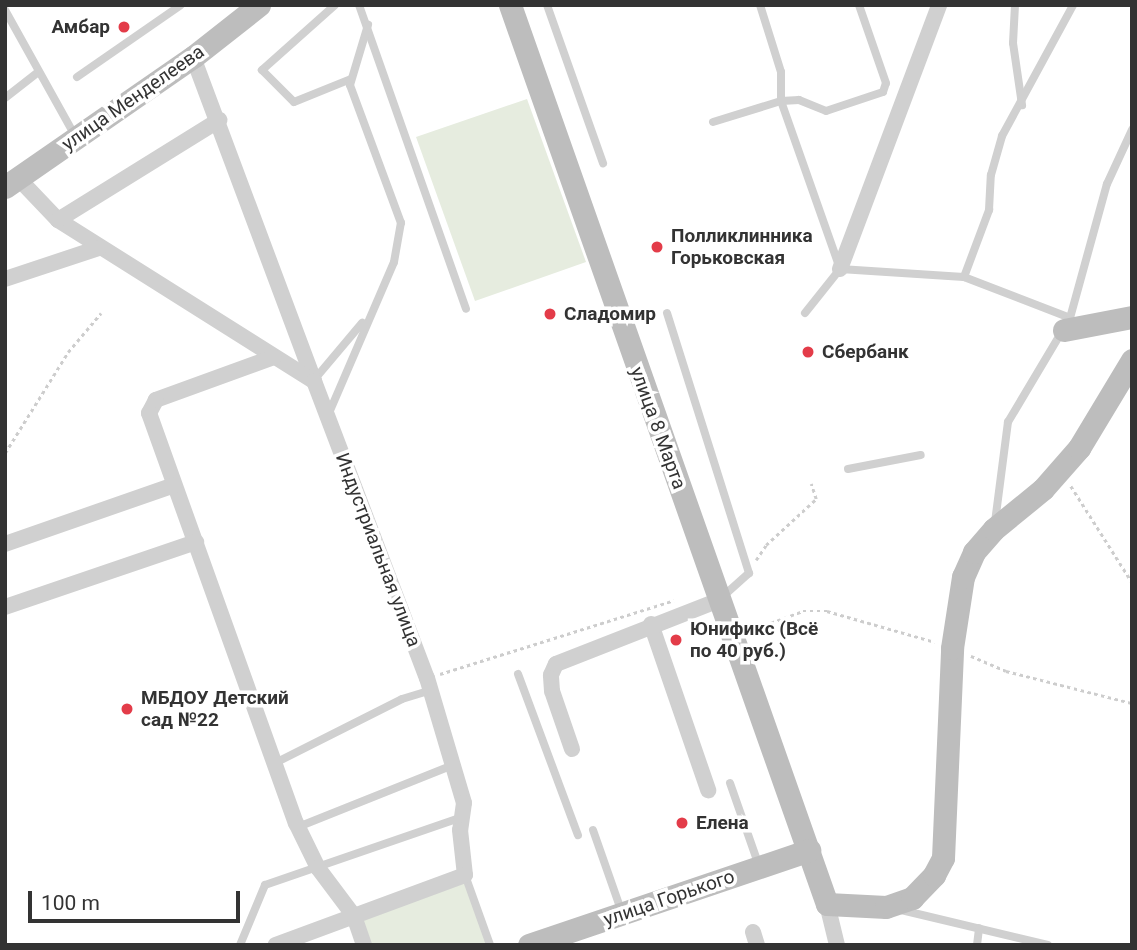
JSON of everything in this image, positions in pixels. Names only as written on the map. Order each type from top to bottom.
[{"type":"street","name":"улица 8 Марта","points":[[510,5],[827,904]]},
{"type":"street","points":[[840,269],[939,5]]},
{"type":"street","name":"улица Менделеева","points":[[11,182],[193,57],[256,6]]},
{"type":"street","name":"Индустриальная улица","points":[[193,57],[219,120],[429,684],[464,803],[462,817],[465,874]]},
{"type":"street","points":[[58,220],[219,120]]},
{"type":"street","points":[[11,182],[58,220],[99,248],[314,381]]},
{"type":"street","points":[[5,279],[99,248]]},
{"type":"street","points":[[1067,324],[1132,317]]},
{"type":"street","points":[[274,357],[156,400],[149,413],[298,827],[318,868],[354,916],[364,945]]},
{"type":"street","points":[[837,945],[827,904],[886,906],[912,898],[926,887],[943,858],[952,648],[963,578],[975,552],[994,529],[1060,469],[1109,403],[1132,360]]},
{"type":"street","points":[[5,544],[174,485]]},
{"type":"street","points":[[5,607],[196,542]]},
{"type":"street","points":[[572,749],[552,691],[551,675],[556,664],[651,624],[719,600]]},
{"type":"street","points":[[651,624],[708,790]]},
{"type":"street","name":"улица Горького","points":[[529,945],[809,850]]},
{"type":"street","points":[[276,945],[465,874]]},
{"type":"lane","points":[[77,77],[181,5]]},
{"type":"lane","points":[[335,5],[262,70],[294,102],[351,79]]},
{"type":"lane","points":[[359,5],[466,309]]},
{"type":"lane","points":[[547,5],[603,163]]},
{"type":"lane","points":[[760,5],[781,72],[781,101],[840,269]]},
{"type":"lane","points":[[713,122],[781,101],[799,100],[826,111],[883,92],[887,83],[859,5]]},
{"type":"lane","points":[[1015,5],[1013,43],[1022,105]]},
{"type":"lane","points":[[964,277],[989,210],[992,175],[1002,136],[1022,105],[1073,5]]},
{"type":"lane","points":[[5,10],[37,74],[77,138]]},
{"type":"lane","points":[[327,416],[366,319],[394,262],[401,223],[351,79],[368,25]]},
{"type":"lane","points":[[5,98],[37,74]]},
{"type":"lane","points":[[994,529],[1009,422],[1067,324],[1107,184],[1132,130]]},
{"type":"lane","points":[[840,269],[964,277],[1067,324]]},
{"type":"lane","points":[[805,313],[840,269]]},
{"type":"lane","points":[[667,313],[749,573],[719,600]]},
{"type":"lane","points":[[314,381],[366,319]]},
{"type":"lane","points":[[848,469],[921,455]]},
{"type":"lane","points":[[518,674],[578,835]]},
{"type":"lane","points":[[275,762],[429,684]]},
{"type":"lane","points":[[298,827],[453,765]]},
{"type":"lane","points":[[730,783],[759,867]]},
{"type":"lane","points":[[240,945],[265,885],[462,817]]},
{"type":"lane","points":[[593,830],[623,914]]},
{"type":"lane","points":[[465,874],[490,945]]},
{"type":"lane","points":[[886,906],[1048,945]]},
{"type":"lane","points":[[978,945],[979,928]]},
{"type":"path","points":[[5,453],[68,352],[101,313]]},
{"type":"path","points":[[1060,469],[1132,582]]},
{"type":"path","points":[[749,573],[765,545],[816,499],[811,484]]},
{"type":"path","points":[[429,684],[676,600]]},
{"type":"path","points":[[732,636],[803,611],[827,611],[952,648],[1006,671],[1132,703]]},
{"type":"shaded area","points":[[527,99],[586,262],[475,301],[416,137]]},
{"type":"shaded area","points":[[465,875],[490,945],[364,945],[354,916]]},
{"type":"place","name":"Амбар","points":[[124,27]]},
{"type":"place","name":"Полликлинника Горьковская","points":[[657,247]]},
{"type":"place","name":"Сладомир","points":[[550,314]]},
{"type":"place","name":"Сбербанк","points":[[808,352]]},
{"type":"place","name":"Юнификс (Всё по 40 руб.)","points":[[676,640]]},
{"type":"place","name":"МБДОУ Детский сад №22","points":[[127,709]]},
{"type":"place","name":"Елена","points":[[682,823]]}]
